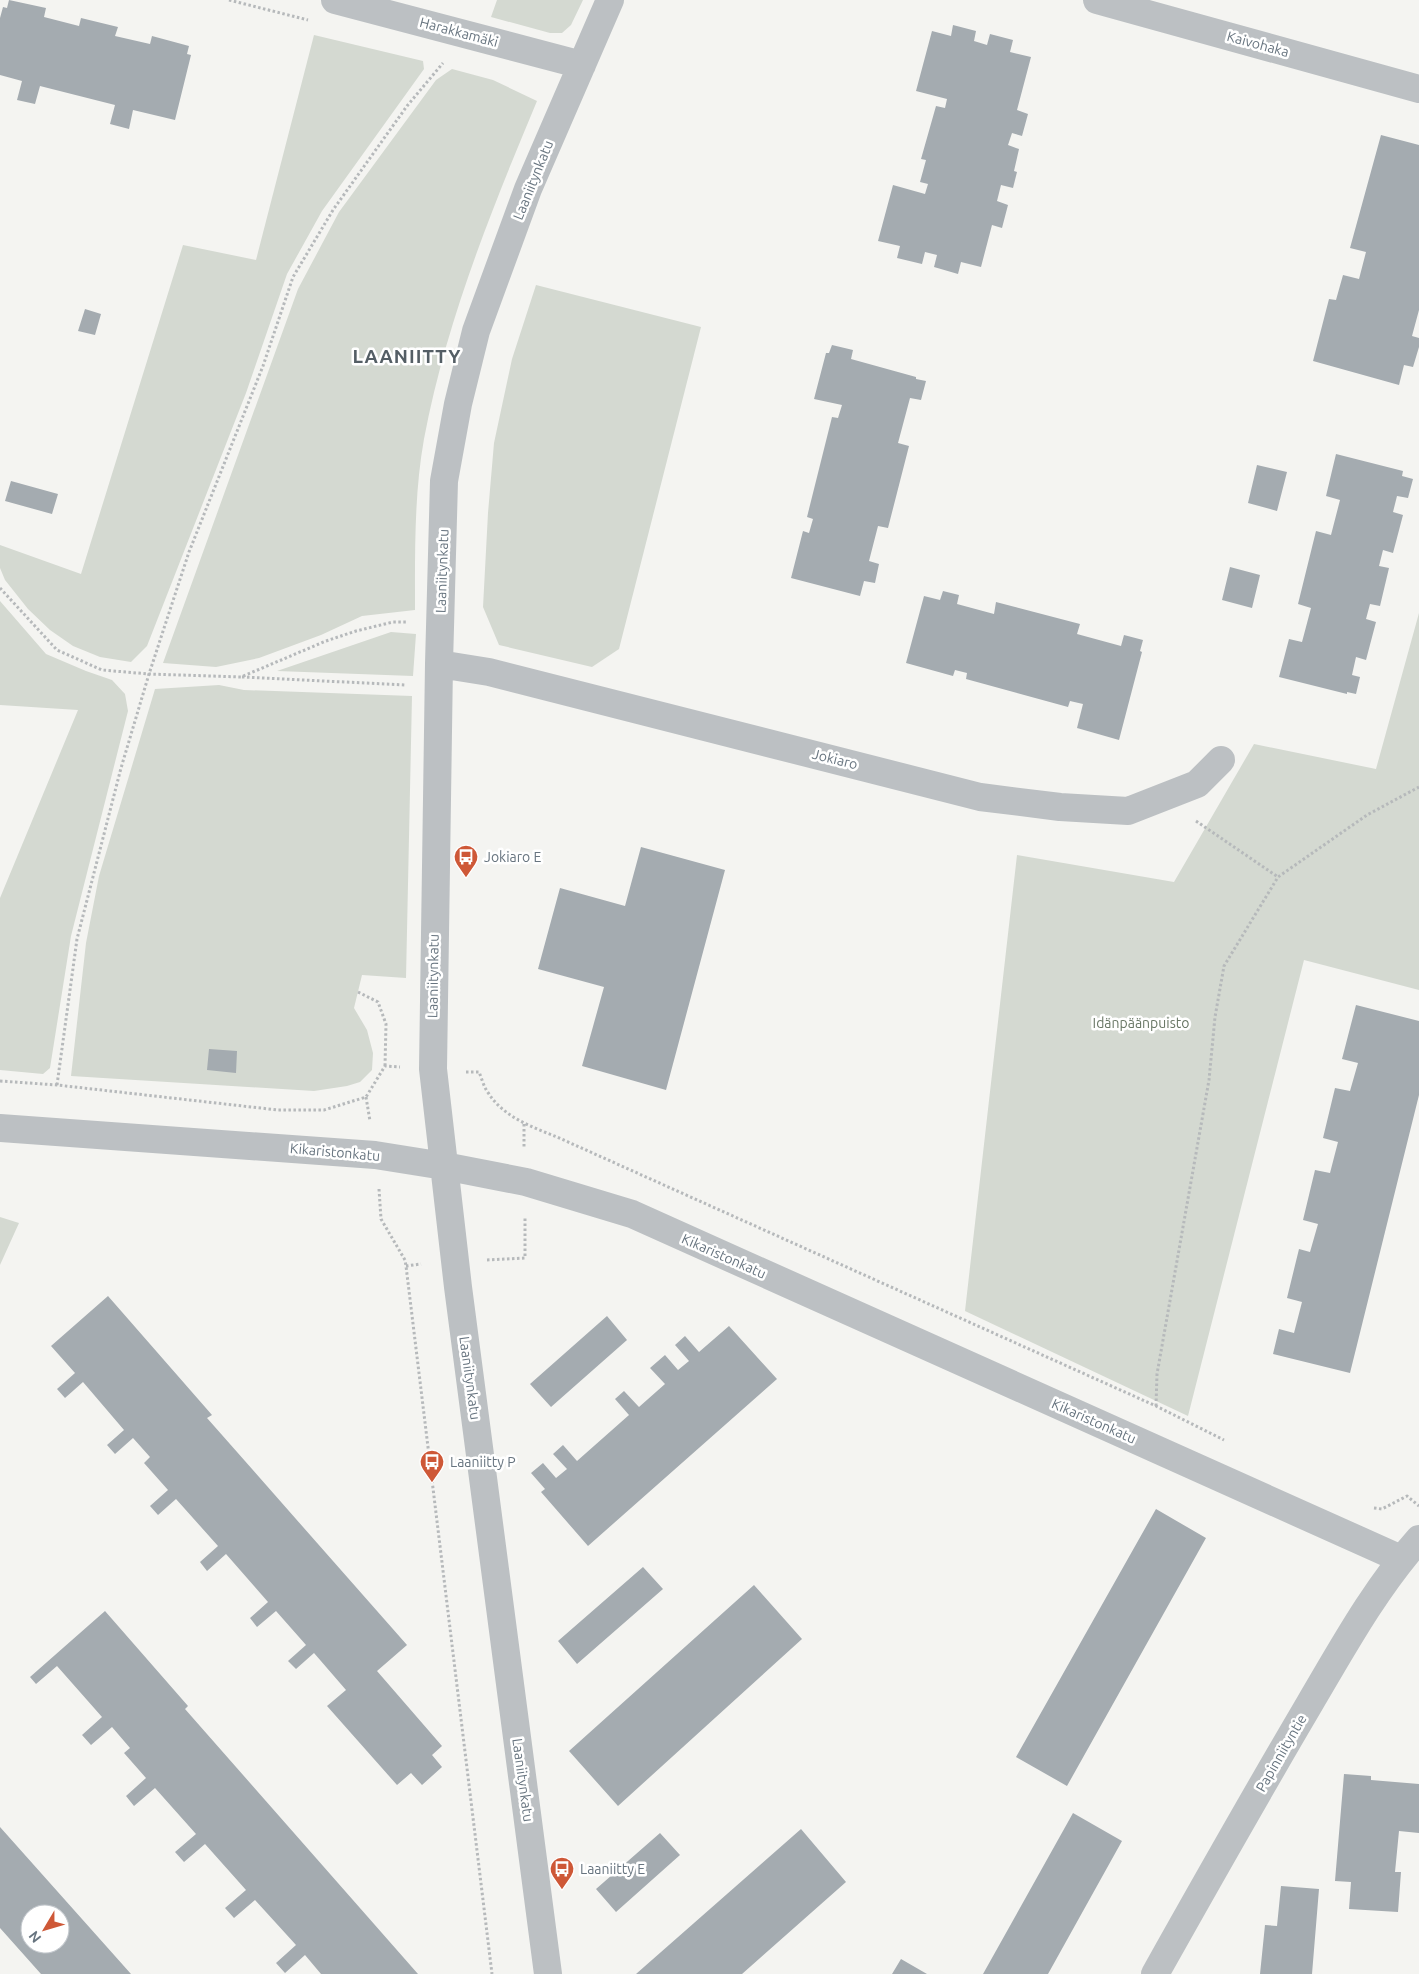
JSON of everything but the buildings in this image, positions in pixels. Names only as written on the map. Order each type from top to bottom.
[{"type":"street","name":"Harakkamäki","points":[[335,0],[582,65]]},
{"type":"street","name":"Laaniitynkatu","points":[[548,1974],[457,1279],[432,1069],[444,481],[458,404],[476,331],[528,189],[610,0]]},
{"type":"street","name":"Kaivohaka","points":[[1097,0],[1419,89]]},
{"type":"street","name":"Jokiaro","points":[[439,675],[489,672],[980,797],[1060,807],[1128,811],[1171,796],[1197,784],[1221,760]]},
{"type":"street","name":"Kikaristonkatu","points":[[0,1128],[375,1155],[444,1166],[550,1188],[632,1214],[1401,1559]]},
{"type":"street","name":"Papinniityntie","points":[[1155,1974],[1316,1692],[1401,1559],[1419,1538]]},
{"type":"path","points":[[57,1085],[77,939],[121,768],[149,674],[189,552],[263,366],[293,278],[333,210],[407,106],[466,33]]},
{"type":"path","points":[[0,588],[57,650],[102,670],[149,674],[241,677],[439,675]]},
{"type":"path","points":[[241,677],[326,641],[356,631],[393,622],[440,622]]},
{"type":"path","points":[[1156,1406],[1157,1374],[1209,1080],[1215,1017],[1224,966],[1278,877],[1367,815],[1419,787]]},
{"type":"path","points":[[1171,796],[1195,821],[1278,877]]},
{"type":"path","points":[[358,992],[378,1002],[386,1024],[385,1066],[366,1097],[382,1219],[405,1260],[406,1266],[492,1974]]},
{"type":"path","points":[[385,1066],[479,1072],[489,1094],[504,1109],[524,1124],[566,1141],[1156,1406],[1226,1441]]},
{"type":"path","points":[[0,1081],[57,1085],[278,1110],[324,1110],[366,1097]]},
{"type":"path","points":[[1365,1508],[1382,1508],[1407,1496],[1419,1506]]},
{"type":"green space","points":[[497,0],[583,0],[571,25],[562,33],[550,33],[491,17]]},
{"type":"green space","points":[[314,35],[423,61],[424,69],[322,211],[287,274],[246,393],[147,646],[131,662],[100,657],[73,646],[50,630],[28,609],[5,580],[0,568],[0,545],[81,574],[183,245],[256,260]]},
{"type":"green space","points":[[452,69],[493,80],[537,101],[472,267],[444,352],[433,395],[418,481],[415,610],[362,616],[321,635],[259,658],[216,667],[163,663],[298,289],[339,212],[436,80]]},
{"type":"green space","points":[[536,285],[701,327],[619,649],[592,667],[499,645],[483,607],[494,443],[512,359]]},
{"type":"green space","points":[[0,601],[46,654],[112,680],[125,694],[128,711],[71,936],[50,1068],[43,1074],[0,1070],[0,898],[78,710],[0,705]]},
{"type":"green space","name":"Idänpäänpuisto","points":[[1419,613],[1419,990],[1304,960],[1188,1416],[965,1311],[1017,855],[1174,882],[1254,744],[1376,769]]},
{"type":"green space","points":[[391,632],[416,634],[413,676],[277,671]]},
{"type":"green space","points":[[219,685],[244,690],[412,696],[406,978],[362,975],[354,1008],[367,1030],[373,1053],[372,1070],[360,1082],[314,1091],[71,1076],[86,943],[99,876],[155,689]]},
{"type":"green space","points":[[0,1217],[19,1223],[0,1265]]},
{"type":"place","name":"Jokiaro E","points":[[466,878]]},
{"type":"place","name":"Laaniitty P","points":[[432,1483]]},
{"type":"place","name":"Laaniitty E","points":[[562,1890]]},
{"type":"district","name":"LAANIITTY","points":[[407,356]]}]
